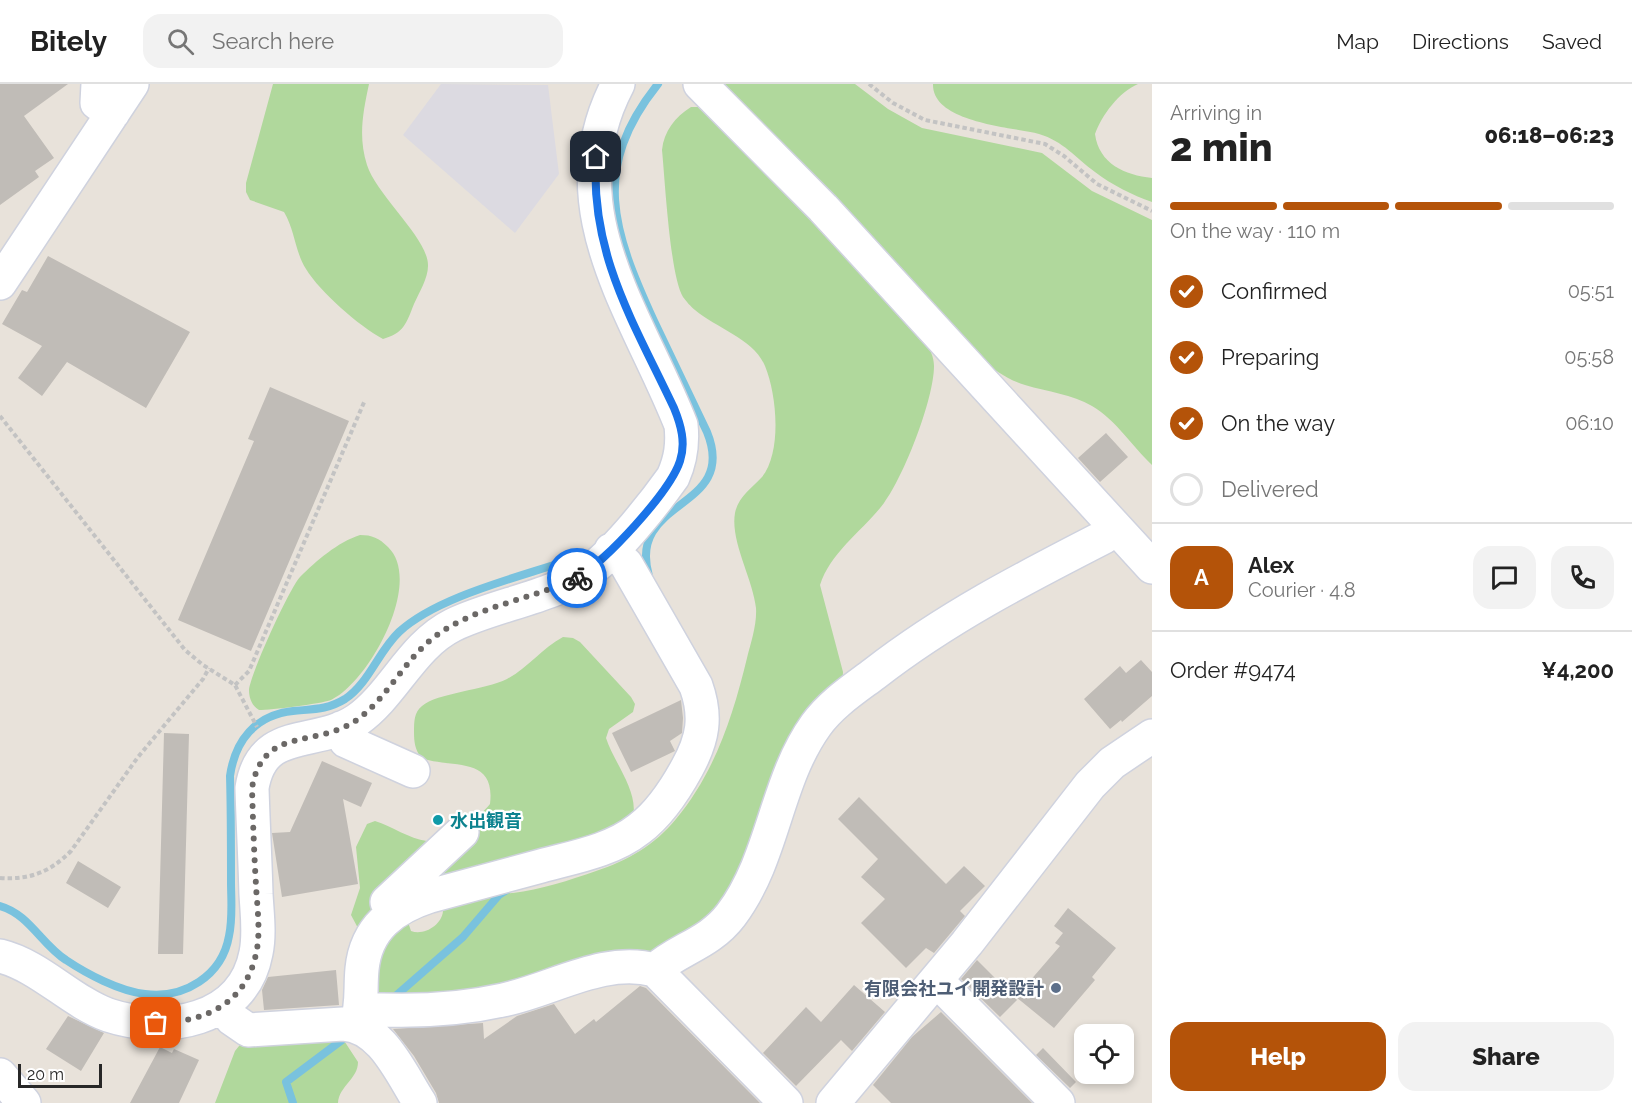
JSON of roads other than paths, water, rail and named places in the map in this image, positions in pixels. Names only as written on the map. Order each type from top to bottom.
[{"type":"street","points":[[98,84],[97,103],[113,113]]},
{"type":"street","points":[[0,283],[132,84]]},
{"type":"street","points":[[0,956],[21,964],[98,1010],[122,1019],[177,1023],[193,1020],[222,1006],[244,983],[257,952],[252,788],[255,771],[263,757],[276,746],[341,728],[371,707],[416,655],[451,626],[572,581],[591,569],[611,550],[673,477],[680,460],[683,443],[681,424],[614,281],[600,232],[596,207],[596,157],[606,106],[618,84]]},
{"type":"street","points":[[700,84],[823,208],[1152,567]]},
{"type":"street","points":[[655,970],[710,935],[729,917],[745,896],[756,873],[792,768],[803,745],[836,704],[917,640],[983,600],[1104,537],[1115,527]]},
{"type":"street","points":[[420,1103],[377,1039],[359,1017],[362,968],[369,942],[384,920],[405,904],[590,853],[616,843],[639,829],[660,808],[678,784],[701,738],[704,720],[702,703],[696,686],[626,564],[611,550]]},
{"type":"street","points":[[341,728],[346,741],[413,771]]},
{"type":"street","points":[[833,1103],[936,980],[1090,785],[1112,763],[1152,736]]},
{"type":"street","points":[[394,912],[387,902],[462,832]]},
{"type":"street","points":[[222,1006],[232,1019],[248,1030],[393,1011],[479,1005],[513,998],[590,974],[638,966],[655,970],[786,1103]]},
{"type":"street","points":[[936,980],[1058,1103]]},
{"type":"street","points":[[0,1075],[24,1103]]},
{"type":"waterway","points":[[649,576],[646,550],[653,531],[697,491],[708,477],[713,458],[707,432],[654,321],[628,258],[619,229],[615,201],[616,173],[623,144],[637,115],[658,84]]},
{"type":"waterway","points":[[0,906],[19,916],[57,954],[114,986],[145,994],[160,995],[174,993],[199,982],[218,963],[229,936],[231,922],[230,776],[237,752],[249,732],[268,718],[293,711],[326,707],[345,699],[361,685],[399,632],[434,609],[478,590],[566,561]]},
{"type":"waterway","points":[[391,1000],[463,937],[499,895],[510,888]]},
{"type":"waterway","points":[[293,1103],[286,1082],[342,1040]]},
{"type":"place","name":"水出観音","points":[[438,820]]},
{"type":"place","name":"有限会社ユイ開発設計","points":[[1056,988]]}]
